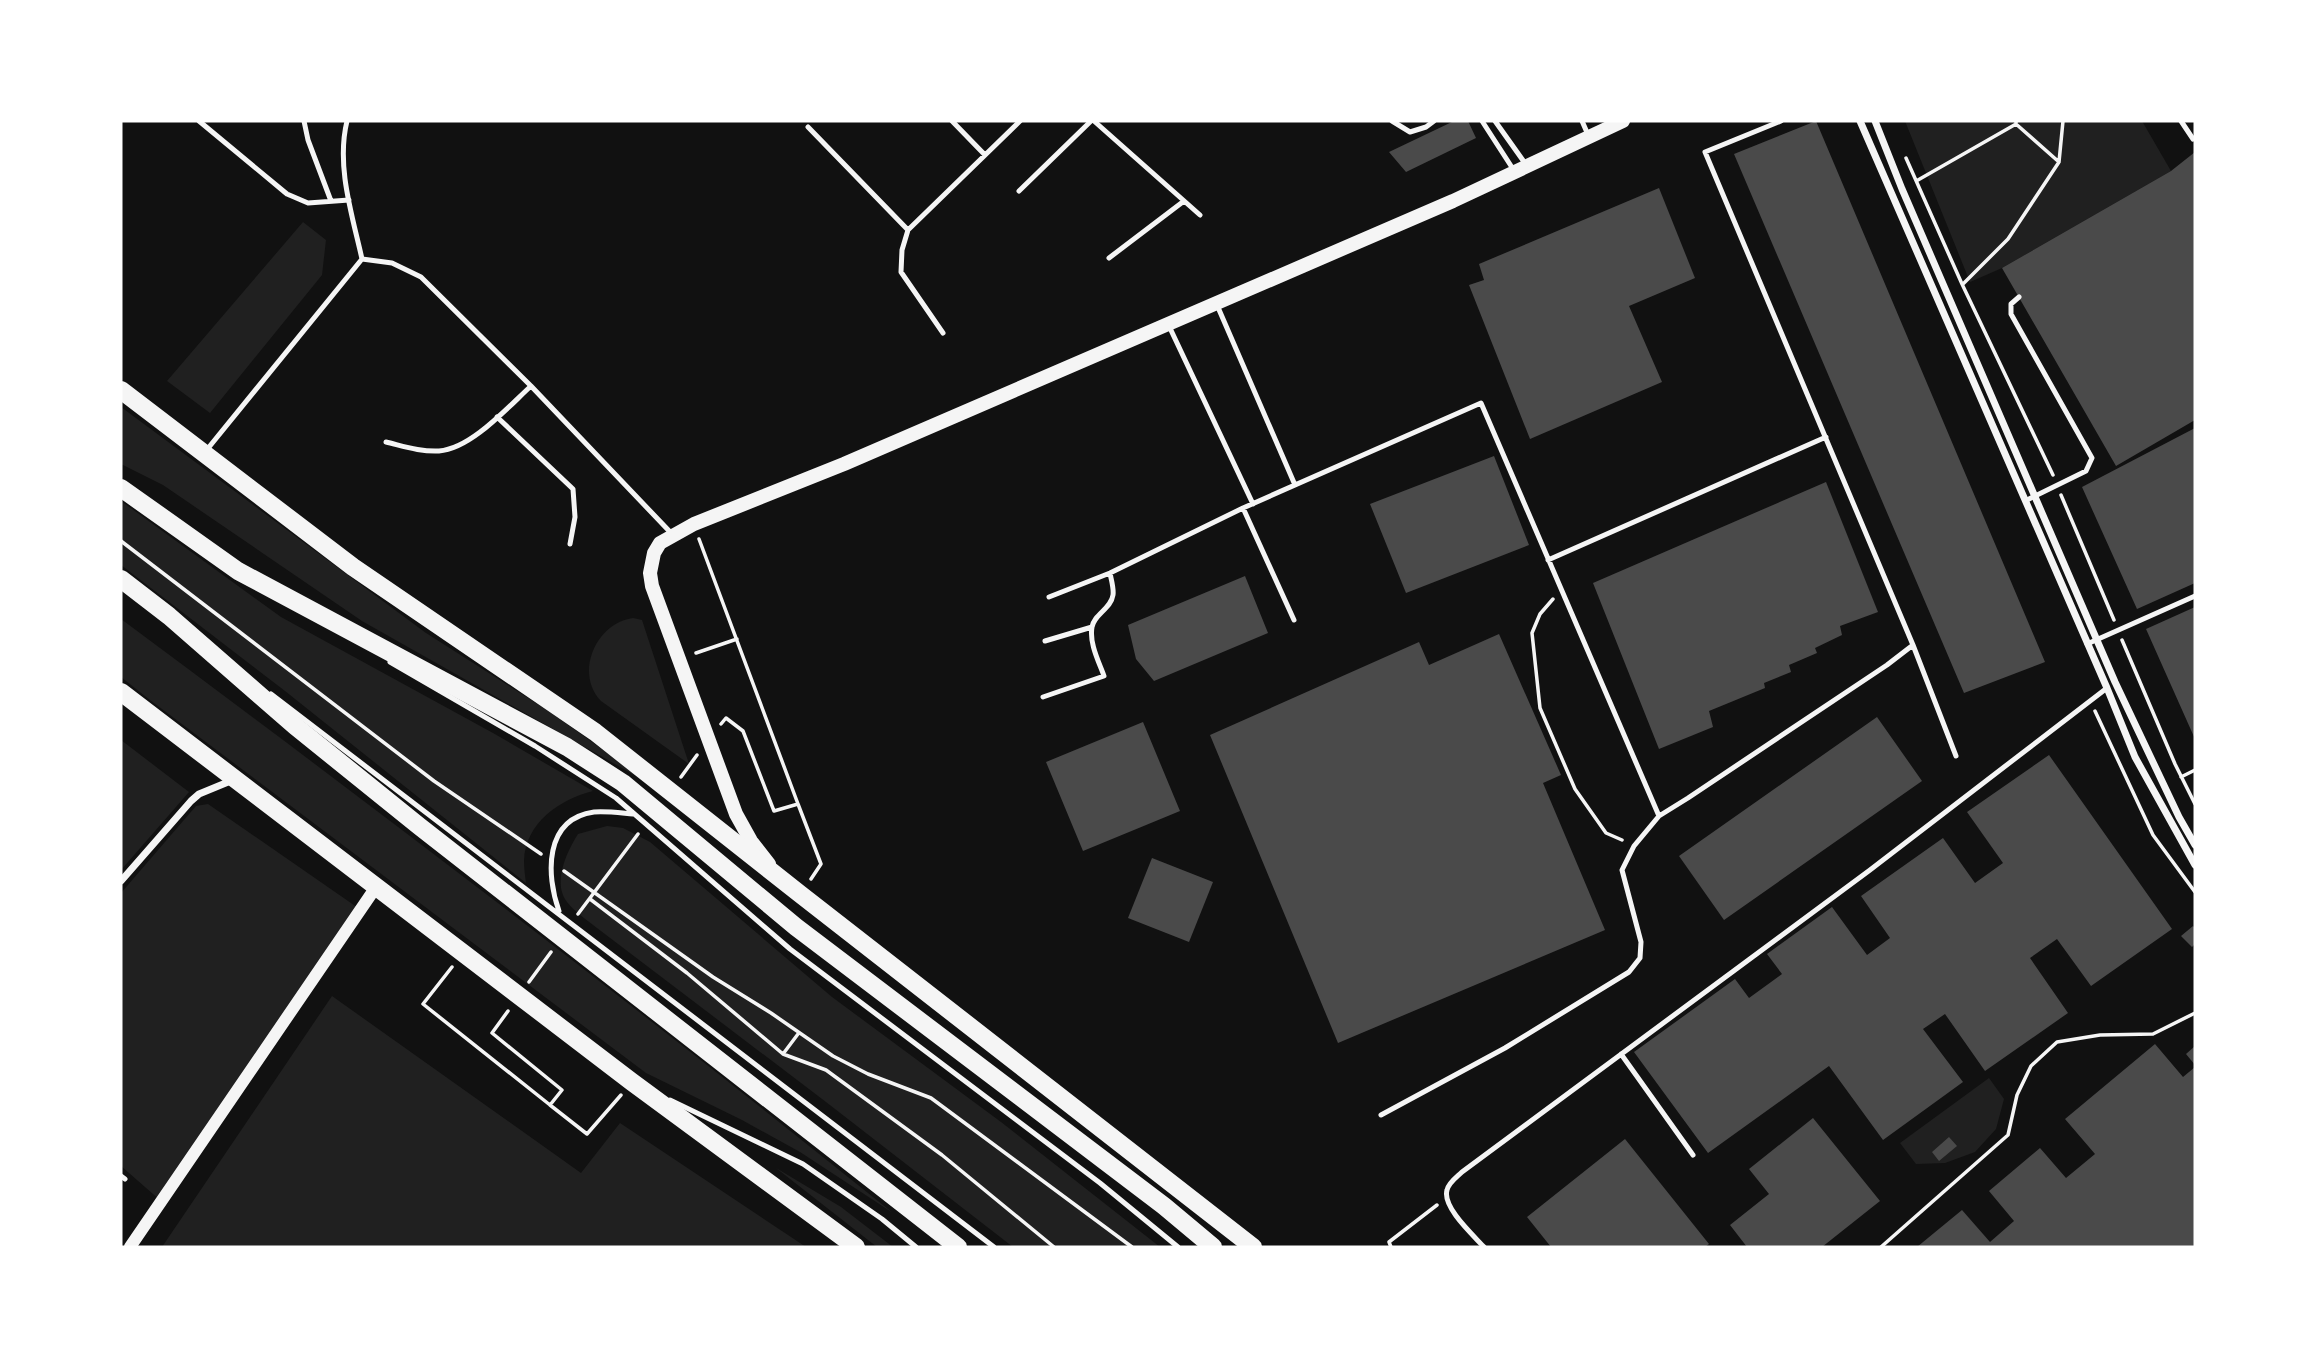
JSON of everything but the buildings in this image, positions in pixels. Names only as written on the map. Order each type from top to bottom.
[{"type":"main road","points":[[781,878],[751,841],[736,814],[679,658],[650,573],[650,561],[660,543],[694,524],[844,464],[1521,169],[1623,121]]},
{"type":"main road","points":[[121,390],[354,567],[595,732],[1253,1247]]},
{"type":"main road","points":[[121,488],[238,571],[567,747],[623,783],[796,927],[1164,1206],[1213,1247]]},
{"type":"main road","points":[[121,579],[169,616],[295,726],[419,826],[958,1247]]},
{"type":"main road","points":[[121,692],[632,1082],[856,1247]]},
{"type":"street","points":[[1860,121],[2135,757],[2195,864]]},
{"type":"street","points":[[1875,121],[2115,682],[2195,845]]},
{"type":"street","points":[[121,881],[191,801],[199,794],[234,780]]},
{"type":"street","points":[[130,1247],[376,887]]},
{"type":"lane","points":[[198,121],[287,194],[308,203],[349,200]]},
{"type":"lane","points":[[304,121],[308,140],[331,201]]},
{"type":"lane","points":[[347,121],[343,137],[343,165],[362,259]]},
{"type":"lane","points":[[952,121],[985,155]]},
{"type":"lane","points":[[943,333],[901,272],[900,260],[908,230],[1020,121]]},
{"type":"lane","points":[[1018,191],[1093,121],[1200,215]]},
{"type":"lane","points":[[1392,121],[1410,132],[1426,127],[1434,121]]},
{"type":"lane","points":[[1482,121],[1521,169]]},
{"type":"lane","points":[[1495,121],[1521,169]]},
{"type":"lane","points":[[1582,121],[1589,137]]},
{"type":"lane","points":[[1781,121],[1705,152],[1913,645],[1956,756]]},
{"type":"lane","points":[[2181,121],[2193,139]]},
{"type":"lane","points":[[808,127],[908,230]]},
{"type":"lane","points":[[1110,258],[1184,201]]},
{"type":"lane","points":[[362,259],[392,263],[421,277],[531,386],[673,534]]},
{"type":"lane","points":[[204,453],[362,259]]},
{"type":"lane","points":[[2019,297],[2011,304],[2011,314],[2092,458],[2086,471],[2025,501]]},
{"type":"lane","points":[[1216,302],[1295,485]]},
{"type":"lane","points":[[1168,323],[1252,504]]},
{"type":"lane","points":[[386,442],[441,451],[461,446],[531,386]]},
{"type":"lane","points":[[1049,597],[1110,573],[1243,508],[1481,403],[1658,816]]},
{"type":"lane","points":[[497,416],[573,489],[575,517],[570,544]]},
{"type":"lane","points":[[1548,559],[1826,437]]},
{"type":"lane","points":[[1243,508],[1294,620]]},
{"type":"lane","points":[[1043,697],[1104,676],[1093,643],[1092,628],[1113,595],[1110,573]]},
{"type":"lane","points":[[2087,644],[2195,596]]},
{"type":"lane","points":[[309,610],[377,654]]},
{"type":"lane","points":[[169,616],[258,684]]},
{"type":"lane","points":[[1045,641],[1092,628]]},
{"type":"lane","points":[[1381,1115],[1505,1048],[1629,972],[1640,958],[1641,942],[1622,870],[1634,846],[1658,816],[1913,645]]},
{"type":"lane","points":[[388,661],[616,797],[790,949],[1100,1182],[1178,1247]]},
{"type":"lane","points":[[1484,1247],[1450,1207],[1447,1198],[1451,1182],[1462,1172],[1870,870],[2115,682]]},
{"type":"lane","points":[[269,692],[994,1247]]},
{"type":"lane","points":[[560,914],[551,881],[550,860],[555,842],[567,825],[577,817],[593,812],[633,814]]},
{"type":"lane","points":[[1621,1054],[1693,1156]]},
{"type":"lane","points":[[632,1082],[803,1164],[882,1219],[916,1247]]},
{"type":"lane","points":[[1186,1193],[1242,1247]]},
{"type":"path","points":[[1947,293],[1962,284],[2008,239],[2059,162],[2063,121]]},
{"type":"path","points":[[1902,189],[2016,122],[2059,162]]},
{"type":"path","points":[[1906,157],[1962,284],[2058,485],[2195,804]]},
{"type":"path","points":[[694,524],[821,864]]},
{"type":"path","points":[[121,541],[434,781],[550,860],[618,911],[833,1056],[868,1074],[931,1098],[1132,1247]]},
{"type":"path","points":[[1561,590],[1540,614],[1532,633],[1540,708],[1575,789],[1606,833],[1634,846]]},
{"type":"path","points":[[679,658],[737,639]]},
{"type":"path","points":[[2091,701],[2153,835],[2195,892]]},
{"type":"path","points":[[718,728],[726,718],[743,731],[774,811],[798,804]]},
{"type":"path","points":[[677,782],[702,750]]},
{"type":"path","points":[[2181,776],[2195,771]]},
{"type":"path","points":[[574,920],[646,824]]},
{"type":"path","points":[[590,899],[687,973],[783,1054],[826,1070],[942,1156],[1054,1247]]},
{"type":"path","points":[[526,986],[558,942]]},
{"type":"path","points":[[463,954],[423,1004],[587,1134],[632,1082]]},
{"type":"path","points":[[510,1008],[492,1033],[562,1090],[550,1105]]},
{"type":"path","points":[[1881,1247],[2008,1135],[2017,1095],[2031,1066],[2057,1042],[2100,1035],[2153,1034],[2195,1013]]},
{"type":"path","points":[[783,1054],[798,1034]]},
{"type":"path","points":[[1391,1247],[1389,1242],[1447,1198]]},
{"type":"shaded area","points":[[1905,121],[2142,121],[2171,171],[2002,268],[1970,282]]},
{"type":"shaded area","points":[[303,222],[326,240],[322,275],[210,413],[167,381]]},
{"type":"shaded area","points":[[121,407],[426,633],[550,712],[652,785],[362,621],[163,485],[121,464]]},
{"type":"shaded area","points":[[121,501],[281,617],[593,791],[568,800],[538,824],[526,847],[526,883],[285,691],[121,565]]},
{"type":"shaded area","points":[[633,618],[642,620],[689,764],[601,701],[593,690],[589,677],[590,664],[599,639],[620,622]]},
{"type":"shaded area","points":[[121,619],[510,912],[893,1213],[800,1152],[646,1073],[150,700],[121,677]]},
{"type":"shaded area","points":[[121,740],[189,792],[121,870]]},
{"type":"shaded area","points":[[208,804],[361,910],[161,1201],[121,1166],[121,893],[196,806]]},
{"type":"shaded area","points":[[607,826],[623,828],[650,842],[832,997],[1001,1122],[1160,1247],[1013,1247],[570,906],[563,894],[561,877],[570,849],[578,834]]},
{"type":"shaded area","points":[[332,996],[581,1173],[620,1123],[806,1247],[162,1247]]},
{"type":"shaded area","points":[[1989,1078],[2004,1099],[1996,1129],[1975,1152],[1945,1163],[1916,1164],[1900,1143]]},
{"type":"shaded area","points":[[776,1168],[841,1207],[893,1247],[877,1247]]}]
